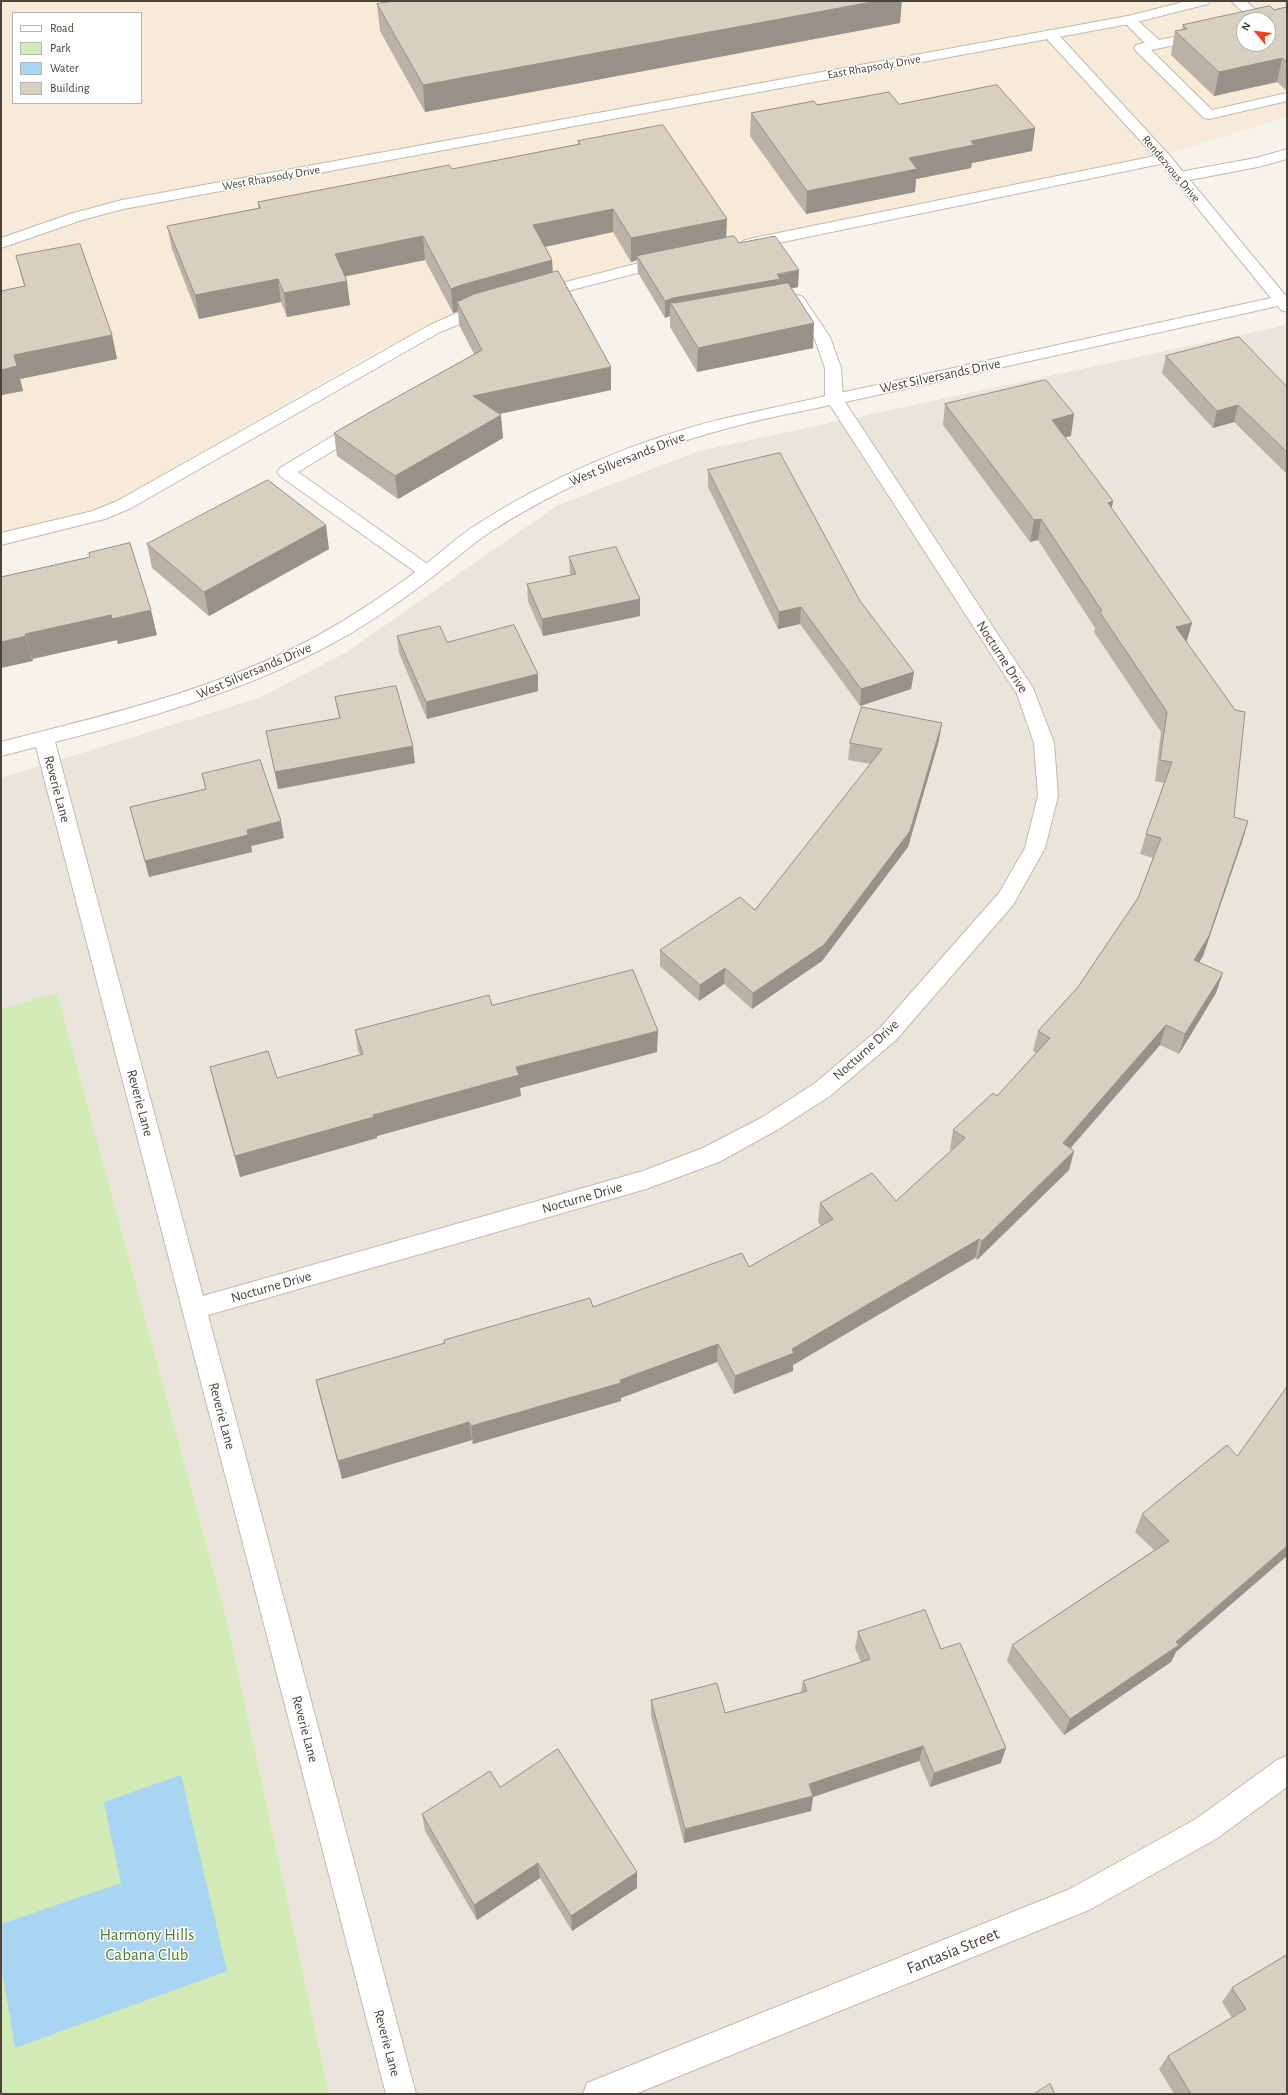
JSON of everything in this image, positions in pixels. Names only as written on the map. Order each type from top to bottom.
[{"type":"street","name":"East Rhapsody Drive","points":[[545,128],[1129,20],[1203,1]]},
{"type":"street","points":[[1238,1],[1254,12]]},
{"type":"street","points":[[1129,20],[1156,45]]},
{"type":"street","name":"Rendezvous Drive","points":[[1050,34],[1164,159],[1285,302]]},
{"type":"street","points":[[1189,38],[1141,48],[1209,115],[1287,97]]},
{"type":"street","name":"West Rhapsody Drive","points":[[1,243],[76,217],[122,205],[545,128]]},
{"type":"street","points":[[1179,177],[1258,162],[1287,154]]},
{"type":"street","points":[[737,246],[1164,159]]},
{"type":"street","points":[[520,298],[632,268],[684,257]]},
{"type":"street","points":[[781,301],[796,299],[822,337],[833,368],[834,400]]},
{"type":"street","name":"West Silversands Drive","points":[[1,749],[123,719],[160,708],[253,675],[312,647],[364,616],[427,572],[483,529],[538,496],[596,468],[658,443],[722,424],[1285,302]]},
{"type":"street","points":[[1,539],[99,515],[125,504],[434,329],[469,313],[498,304]]},
{"type":"street","name":"Nocturne Drive","points":[[194,1309],[646,1180],[711,1155],[769,1124],[822,1090],[888,1034],[1006,898],[1035,848],[1048,796],[1044,743],[1026,693],[834,400]]},
{"type":"street","points":[[377,416],[279,476],[427,572]]},
{"type":"street","name":"Reverie Lane","points":[[44,738],[401,2094]]},
{"type":"street","name":"Fantasia Street","points":[[598,2094],[1079,1900],[1206,1829],[1287,1770]]},
{"type":"shaded area","points":[[1,1],[1287,1],[1287,117],[1171,153],[708,256],[486,310],[380,349],[93,515],[1,535]]},
{"type":"shaded area","points":[[1287,325],[1287,2094],[329,2094],[227,1621],[57,994],[1,1009],[1,778],[259,698],[345,653],[558,505],[699,451]]},
{"type":"green space","name":"Harmony Hills Cabana Club","points":[[57,993],[227,1621],[329,2094],[1,2094],[1,1009]]},
{"type":"water","points":[[181,1775],[227,1971],[15,2048],[1,1965],[1,1924],[121,1883],[104,1802]]},
{"type":"building","points":[[394,1],[877,1],[423,85],[377,4]]},
{"type":"building","points":[[1270,6],[1274,10],[1286,7],[1287,62],[1282,58],[1219,72],[1175,31],[1187,29],[1183,25],[1236,13],[1236,52],[1276,52],[1276,12],[1243,12]]},
{"type":"building","points":[[997,85],[1035,128],[971,141],[974,145],[909,158],[917,169],[807,191],[751,113],[814,101],[817,105],[889,92],[899,104]]},
{"type":"building","points":[[663,125],[727,219],[631,238],[613,209],[533,225],[552,260],[451,289],[423,236],[335,254],[347,281],[284,293],[278,279],[195,295],[167,226],[260,208],[258,202],[449,165],[452,169],[580,144],[578,141]]},
{"type":"building","points":[[734,236],[739,243],[775,236],[799,270],[777,274],[780,279],[673,298],[665,301],[637,256]]},
{"type":"building","points":[[80,244],[112,335],[14,355],[17,366],[1,370],[1,291],[25,286],[16,256]]},
{"type":"building","points":[[558,271],[611,367],[473,396],[501,415],[395,476],[334,433],[482,350],[457,302],[474,294]]},
{"type":"building","points":[[788,283],[814,323],[698,348],[670,302],[674,303]]},
{"type":"building","points":[[1239,337],[1287,387],[1287,452],[1238,405],[1217,411],[1166,356]]},
{"type":"building","points":[[1046,380],[1074,414],[1052,420],[1113,501],[1108,503],[1192,623],[1176,627],[1235,710],[1245,712],[1234,817],[1248,821],[1209,936],[1194,960],[1223,973],[1185,1034],[1166,1025],[1063,1143],[1074,1151],[982,1241],[979,1239],[792,1349],[794,1353],[735,1376],[718,1344],[620,1380],[621,1383],[471,1426],[469,1422],[338,1461],[316,1380],[445,1343],[444,1340],[590,1298],[593,1307],[742,1253],[749,1267],[833,1219],[820,1203],[872,1173],[896,1201],[965,1138],[953,1130],[993,1093],[997,1096],[1050,1038],[1038,1031],[1078,987],[1138,898],[1161,838],[1146,834],[1172,762],[1160,760],[1167,712],[1099,611],[1102,611],[1041,519],[1034,520],[945,404]]},
{"type":"building","points":[[780,453],[860,601],[914,672],[861,689],[801,607],[779,612],[708,470]]},
{"type":"building","points":[[268,480],[326,525],[204,592],[147,544]]},
{"type":"building","points":[[130,543],[151,610],[112,619],[111,615],[25,634],[26,636],[1,642],[1,577],[90,557],[89,553]]},
{"type":"building","points":[[616,547],[640,599],[542,619],[527,584],[576,574],[569,557]]},
{"type":"building","points":[[514,625],[538,674],[426,702],[397,636],[440,626],[447,642]]},
{"type":"building","points":[[396,686],[413,746],[275,772],[266,731],[340,718],[335,697]]},
{"type":"building","points":[[862,707],[942,723],[910,831],[824,945],[753,993],[725,968],[700,985],[660,950],[740,897],[755,910],[882,749],[850,743]]},
{"type":"building","points":[[260,760],[281,821],[247,830],[248,835],[145,861],[130,807],[206,789],[202,774]]},
{"type":"building","points":[[633,970],[658,1031],[516,1067],[519,1075],[373,1115],[374,1117],[235,1156],[210,1067],[268,1051],[277,1078],[363,1054],[355,1030],[489,995],[492,1005]]},
{"type":"building","points":[[1287,1387],[1287,1546],[1176,1642],[1179,1645],[1070,1719],[1012,1645],[1169,1541],[1142,1514],[1227,1445],[1237,1456]]},
{"type":"building","points":[[925,1610],[941,1649],[960,1643],[1006,1748],[934,1773],[923,1746],[809,1784],[813,1796],[685,1829],[651,1700],[717,1683],[725,1713],[807,1691],[803,1681],[870,1659],[858,1632]]},
{"type":"building","points":[[558,1749],[637,1872],[571,1916],[538,1863],[474,1905],[422,1814],[490,1771],[500,1787]]},
{"type":"building","points":[[1287,1955],[1287,2094],[1191,2094],[1168,2056],[1246,2009],[1232,1988]]},
{"type":"building","points":[[1050,2084],[1055,2094],[1034,2094]]}]
